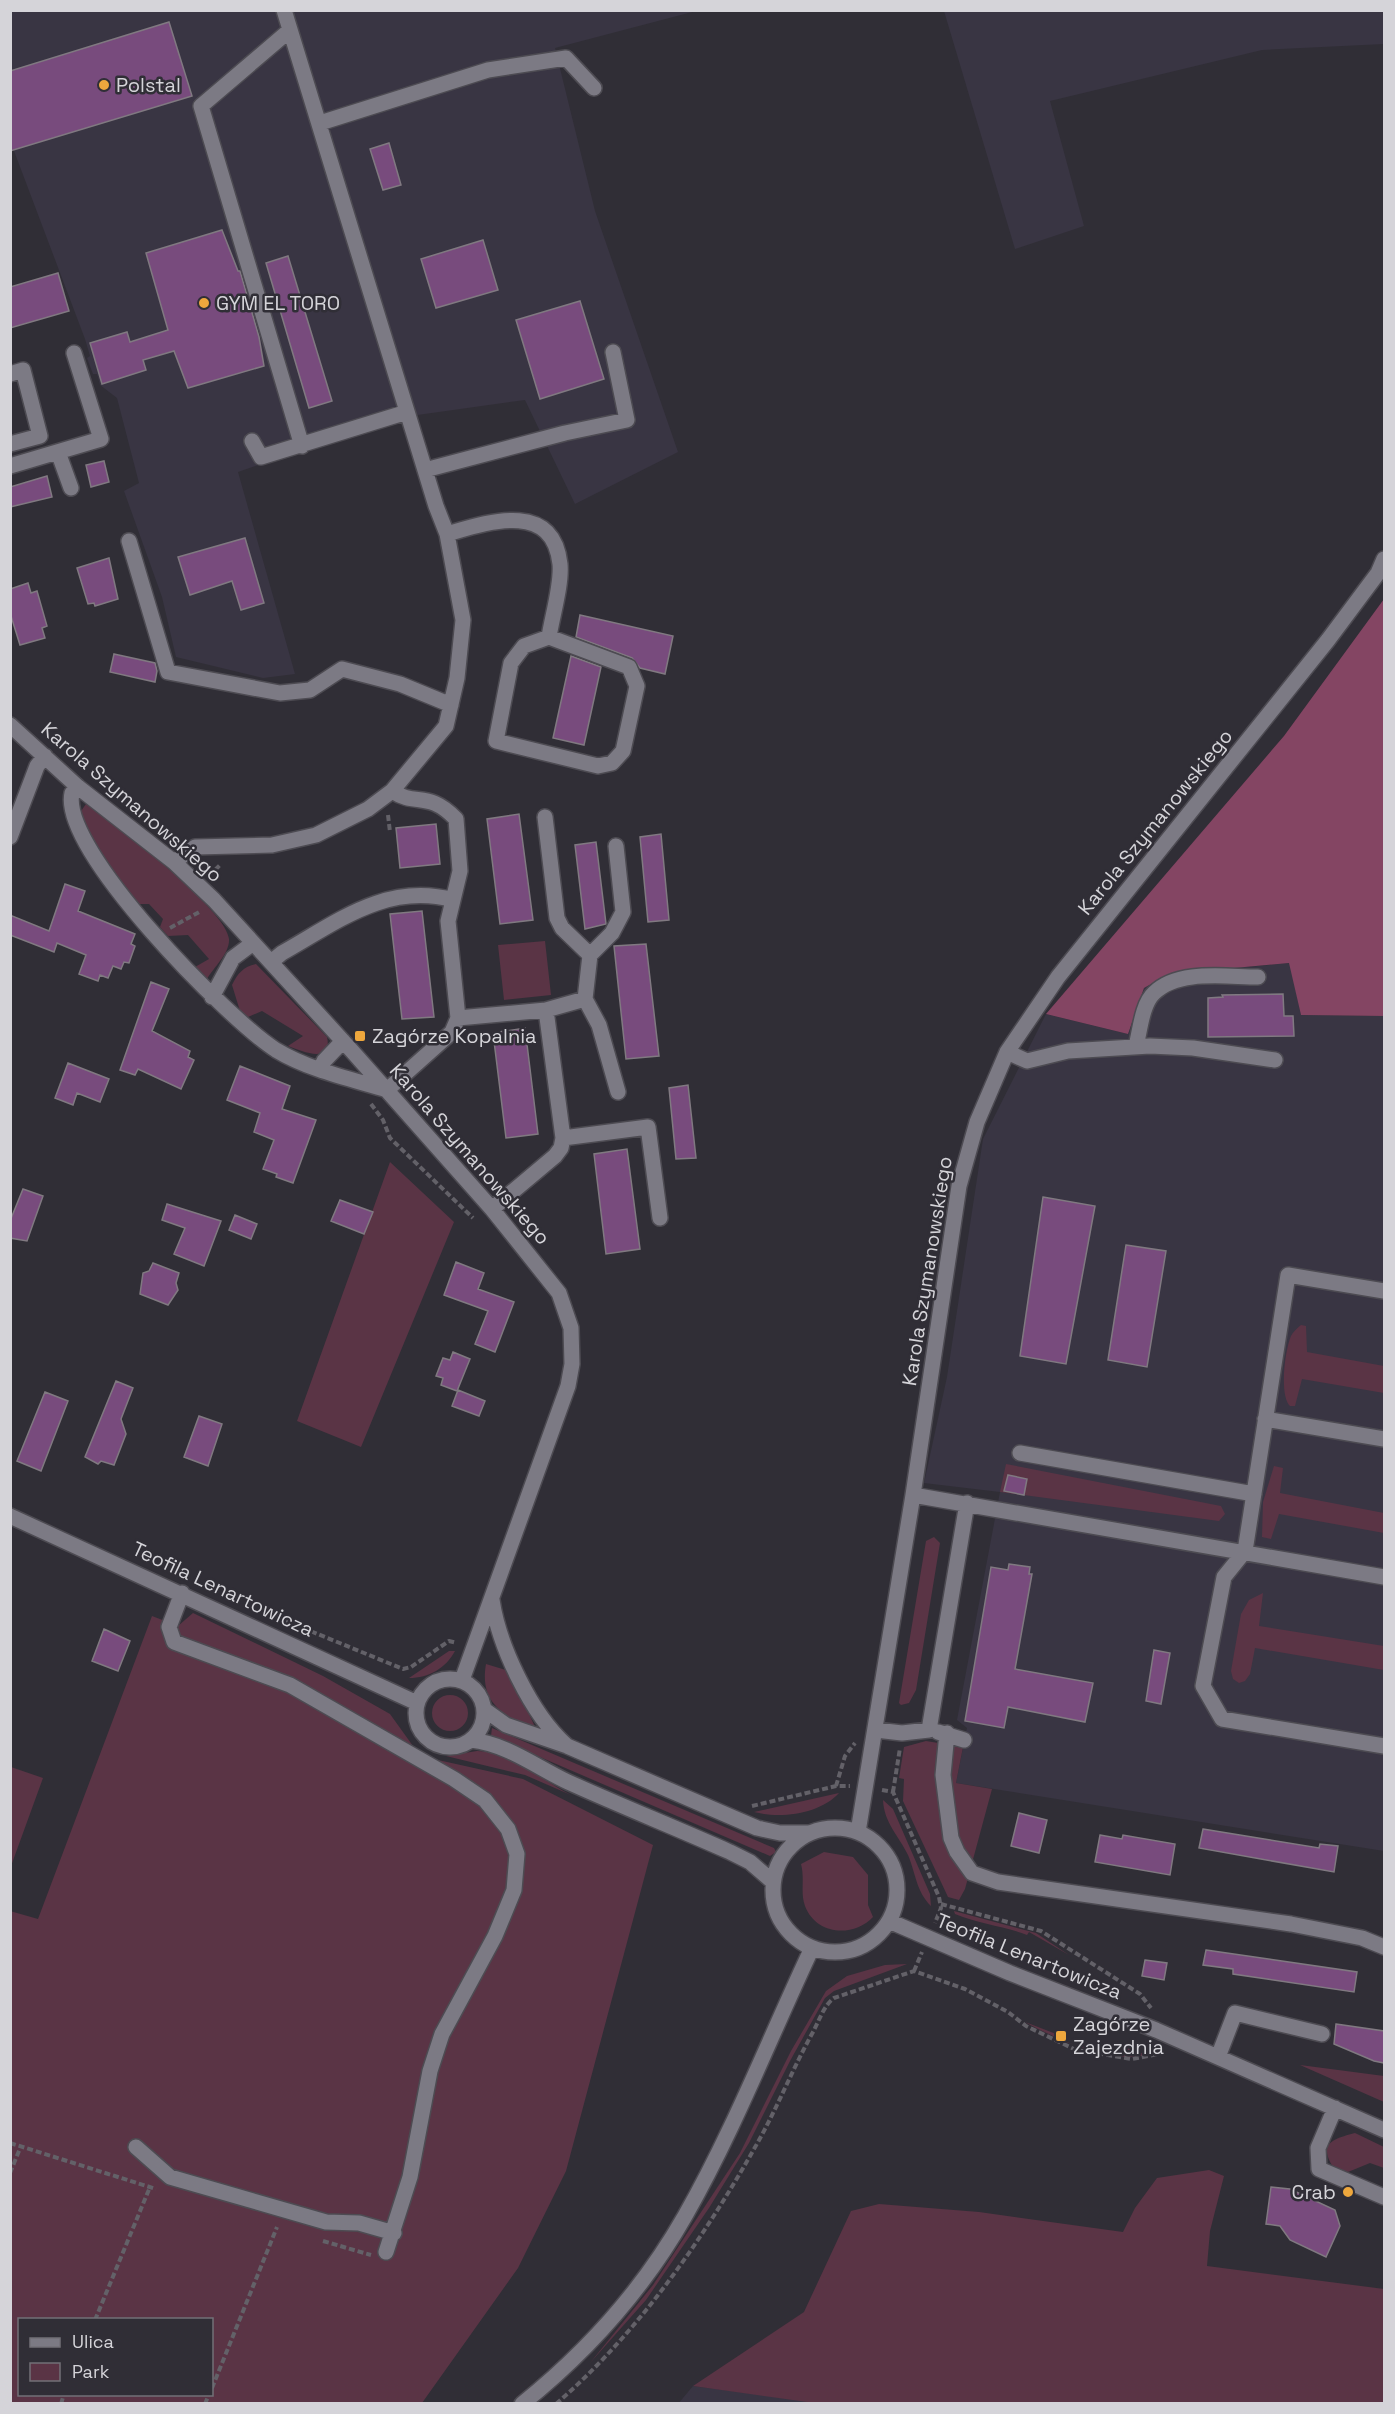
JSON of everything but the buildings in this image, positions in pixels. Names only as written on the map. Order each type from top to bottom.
[{"type":"street","points":[[174,862],[195,847],[272,845],[316,835],[368,809],[392,791],[446,726],[457,678],[463,620],[447,534],[425,470],[284,10]]},
{"type":"street","points":[[290,30],[201,106],[302,446]]},
{"type":"street","points":[[320,123],[488,70],[566,58],[594,88]]},
{"type":"street","points":[[425,470],[565,433],[627,420],[613,352]]},
{"type":"street","points":[[10,466],[101,439],[74,353]]},
{"type":"street","points":[[10,374],[23,370],[40,435],[10,444]]},
{"type":"street","points":[[252,441],[261,457],[407,412]]},
{"type":"street","points":[[58,452],[71,488]]},
{"type":"street","points":[[447,534],[487,522],[517,519],[544,529],[555,543],[560,565],[549,637]]},
{"type":"street","points":[[129,541],[168,672],[280,693],[310,690],[342,669],[400,684],[451,705]]},
{"type":"street","name":"Karola Szymanowskiego","points":[[858,1832],[913,1495],[959,1186],[977,1122],[1007,1052],[1058,976],[1328,640],[1378,573],[1384,559]]},
{"type":"street","points":[[549,637],[629,667],[638,687],[623,751],[612,763],[598,766],[496,741],[511,663],[524,646],[549,637]]},
{"type":"street","name":"Karola Szymanowskiego","points":[[10,725],[78,787],[174,862],[272,962],[492,1209],[559,1293],[571,1328],[573,1347],[568,1386],[462,1680]]},
{"type":"street","points":[[10,837],[37,766],[45,756]]},
{"type":"street","points":[[78,787],[72,793],[71,800],[78,828],[111,881],[212,997],[243,1026],[278,1051],[320,1069],[387,1090],[452,1032],[458,1018],[448,921],[460,872],[456,819],[434,801],[402,798],[392,791]]},
{"type":"street","points":[[545,817],[556,918],[562,928],[590,955]]},
{"type":"street","points":[[616,846],[623,912],[612,933],[590,955],[585,999],[599,1025],[618,1092]]},
{"type":"street","points":[[272,962],[282,953],[371,903],[424,895],[453,900]]},
{"type":"street","points":[[212,997],[233,958],[253,943]]},
{"type":"street","points":[[1136,1046],[1142,1018],[1152,994],[1176,979],[1258,977]]},
{"type":"street","points":[[458,1018],[546,1010],[585,999]]},
{"type":"street","points":[[492,1209],[555,1156],[561,1148],[563,1138],[546,1010]]},
{"type":"street","points":[[320,1069],[324,1061],[344,1041]]},
{"type":"street","points":[[1007,1052],[1027,1061],[1068,1051],[1136,1046],[1193,1048],[1275,1060]]},
{"type":"street","points":[[563,1138],[648,1127],[660,1218]]},
{"type":"street","points":[[1384,1291],[1288,1275],[1245,1551],[1224,1577],[1203,1686],[1222,1719],[1384,1746]]},
{"type":"street","points":[[1265,1419],[1384,1439]]},
{"type":"street","points":[[1020,1453],[1254,1494]]},
{"type":"street","points":[[913,1495],[1384,1577]]},
{"type":"street","points":[[929,1731],[967,1503]]},
{"type":"street","name":"Teofila Lenartowicza","points":[[10,1516],[182,1593],[417,1703]]},
{"type":"street","points":[[182,1593],[169,1627],[174,1642],[290,1685],[454,1779],[485,1800],[508,1829],[517,1854],[514,1890],[495,1936],[442,2034],[430,2071],[410,2177],[394,2233],[386,2252]]},
{"type":"street","points":[[492,1598],[502,1637],[533,1704],[549,1728],[568,1747]]},
{"type":"street","points":[[446,1678],[462,1680],[480,1695],[484,1710],[483,1725],[471,1740],[460,1746],[445,1747],[429,1740],[417,1723],[417,1703],[431,1684],[446,1678]]},
{"type":"street","points":[[484,1710],[506,1725],[568,1747],[757,1828],[780,1833],[811,1832],[826,1828],[843,1828],[858,1832],[880,1847],[894,1870],[897,1896],[889,1921],[872,1940],[862,1947],[837,1953],[812,1948],[800,1942],[781,1922],[775,1909],[772,1882],[776,1869],[789,1847],[811,1832]]},
{"type":"street","points":[[876,1730],[902,1733],[929,1731],[947,1733],[964,1740]]},
{"type":"street","points":[[947,1733],[943,1775],[951,1838],[957,1852],[972,1873],[998,1882],[1291,1924],[1362,1938],[1384,1947]]},
{"type":"street","points":[[471,1740],[507,1750],[566,1781],[730,1852],[750,1862],[772,1882]]},
{"type":"street","name":"Teofila Lenartowicza","points":[[889,1921],[1194,2046],[1384,2130]]},
{"type":"street","points":[[522,2403],[568,2365],[601,2331],[634,2292],[672,2238],[710,2169],[812,1948]]},
{"type":"street","points":[[1218,2057],[1235,2013],[1322,2034]]},
{"type":"street","points":[[1335,2108],[1318,2148],[1319,2169],[1384,2197]]},
{"type":"street","points":[[136,2147],[170,2177],[326,2222],[359,2223],[394,2233]]},
{"type":"path","points":[[387,811],[390,832]]},
{"type":"path","points":[[156,935],[208,907]]},
{"type":"path","points":[[367,1099],[382,1120],[390,1138],[475,1219]]},
{"type":"path","points":[[286,1621],[403,1669],[411,1667],[448,1641],[458,1643]]},
{"type":"path","points":[[902,1733],[893,1792],[941,1904],[940,1913]]},
{"type":"path","points":[[749,1804],[758,1805],[848,1785]]},
{"type":"path","points":[[884,1791],[893,1792]]},
{"type":"path","points":[[941,1904],[1041,1931],[1140,1994],[1151,2008]]},
{"type":"path","points":[[914,1971],[916,1965]]},
{"type":"path","points":[[556,2403],[612,2351],[674,2272],[750,2155],[831,2000],[914,1971],[953,1984],[1064,2045],[1108,2055],[1141,2059],[1194,2046]]},
{"type":"path","points":[[10,2173],[21,2146]]},
{"type":"path","points":[[95,2318],[150,2187]]},
{"type":"path","points":[[213,2386],[277,2227]]},
{"type":"shaded area","points":[[11,11],[696,11],[555,48],[595,211],[678,452],[575,504],[525,400],[396,418],[238,472],[295,674],[263,678],[176,657],[162,597],[124,491],[139,483],[117,398],[100,385],[97,374],[93,374],[87,358],[90,356],[85,339],[11,143]]},
{"type":"shaded area","points":[[944,11],[1384,11],[1384,44],[1262,50],[1050,101],[1084,226],[1015,249]]},
{"type":"shaded area","points":[[1384,599],[1384,1016],[1301,1015],[1289,963],[1169,974],[1144,988],[1128,1034],[1046,1014],[1284,736]]},
{"type":"shaded area","points":[[1290,963],[1301,1015],[1384,1016],[1384,1851],[956,1783],[967,1728],[957,1720],[1000,1492],[924,1483],[947,1377],[983,1139],[1046,1014],[1128,1034],[1144,988],[1169,974]]},
{"type":"shaded area","points":[[693,2386],[822,2403],[678,2404]]},
{"type":"green space","points":[[86,804],[91,804],[169,869],[191,889],[224,926],[229,944],[207,979],[195,967],[209,959],[188,935],[168,936],[160,927],[163,919],[149,904],[139,904],[113,873],[98,851],[79,814]]},
{"type":"green space","points":[[545,941],[551,995],[504,1000],[498,945]]},
{"type":"green space","points":[[256,964],[327,1037],[326,1051],[315,1054],[288,1046],[303,1036],[262,1011],[248,1017],[240,1011],[232,985],[241,971]]},
{"type":"green space","points":[[390,1162],[454,1222],[361,1447],[297,1421]]},
{"type":"green space","points":[[1301,1325],[1306,1326],[1307,1352],[1384,1366],[1384,1393],[1302,1379],[1295,1406],[1290,1406],[1284,1383],[1285,1361],[1291,1336]]},
{"type":"green space","points":[[1006,1464],[1221,1506],[1225,1514],[1219,1521],[1000,1492]]},
{"type":"green space","points":[[1274,1466],[1283,1468],[1280,1493],[1384,1513],[1384,1533],[1279,1514],[1271,1539],[1262,1537],[1263,1502]]},
{"type":"green space","points":[[934,1537],[940,1543],[916,1690],[909,1703],[901,1705],[899,1703],[926,1541]]},
{"type":"green space","points":[[1263,1593],[1259,1626],[1384,1646],[1384,1670],[1255,1648],[1250,1674],[1245,1681],[1239,1683],[1233,1679],[1231,1671],[1241,1614],[1249,1600]]},
{"type":"green space","points":[[193,1613],[323,1676],[390,1714],[413,1746],[424,1754],[438,1760],[523,1779],[653,1845],[566,2171],[518,2268],[422,2403],[11,2403],[10,1911],[38,1919],[152,1616],[178,1626]]},
{"type":"green space","points":[[449,1651],[455,1651],[442,1667],[430,1674],[409,1678]]},
{"type":"green space","points":[[486,1664],[509,1671],[536,1729],[514,1719],[496,1707],[486,1689]]},
{"type":"green space","points":[[450,1695],[463,1700],[468,1713],[463,1726],[450,1731],[437,1726],[432,1713],[437,1700]]},
{"type":"green space","points":[[492,1728],[774,1848],[776,1852],[770,1856],[491,1736]]},
{"type":"green space","points":[[926,1741],[963,1747],[956,1783],[992,1789],[965,1889],[959,1900],[948,1897],[903,1801],[904,1779],[899,1778],[904,1747]]},
{"type":"green space","points":[[477,1751],[515,1761],[571,1795],[525,1775],[446,1756]]},
{"type":"green space","points":[[10,1767],[43,1778],[11,1866]]},
{"type":"green space","points":[[839,1793],[822,1806],[800,1813],[776,1815],[754,1812]]},
{"type":"green space","points":[[883,1800],[893,1809],[930,1894],[931,1906],[922,1894],[908,1855],[886,1816]]},
{"type":"green space","points":[[824,1852],[853,1857],[868,1875],[868,1905],[873,1917],[865,1924],[846,1930],[836,1930],[826,1928],[810,1916],[804,1901],[801,1864]]},
{"type":"green space","points":[[954,1911],[1036,1933],[1069,1955],[1029,1932],[1027,1935],[973,1920],[955,1914]]},
{"type":"green space","points":[[907,1964],[834,1991],[825,1998],[749,2143],[709,2208],[646,2300],[590,2363],[653,2285],[740,2153],[791,2051],[826,1991],[847,1976],[885,1965]]},
{"type":"green space","points":[[1025,2022],[1064,2037],[1063,2040],[1052,2036]]},
{"type":"green space","points":[[1080,2043],[1132,2049],[1146,2055],[1132,2057],[1101,2053],[1078,2046]]},
{"type":"green space","points":[[1300,2065],[1384,2076],[1384,2102]]},
{"type":"green space","points":[[1355,2133],[1384,2147],[1384,2168],[1370,2163],[1348,2172],[1333,2167],[1327,2152],[1330,2143],[1340,2137]]},
{"type":"green space","points":[[1209,2170],[1224,2176],[1210,2231],[1207,2266],[1384,2289],[1384,2403],[822,2404],[693,2386],[804,2312],[851,2211],[879,2204],[979,2212],[1123,2232],[1135,2208],[1157,2178]]},
{"type":"place","name":"Polstal","points":[[104,85]]},
{"type":"place","name":"GYM EL TORO","points":[[204,303]]},
{"type":"place","name":"Zagórze Kopalnia","points":[[360,1036]]},
{"type":"place","name":"Zagórze Zajezdnia","points":[[1061,2036]]},
{"type":"place","name":"Crab","points":[[1348,2192]]}]
